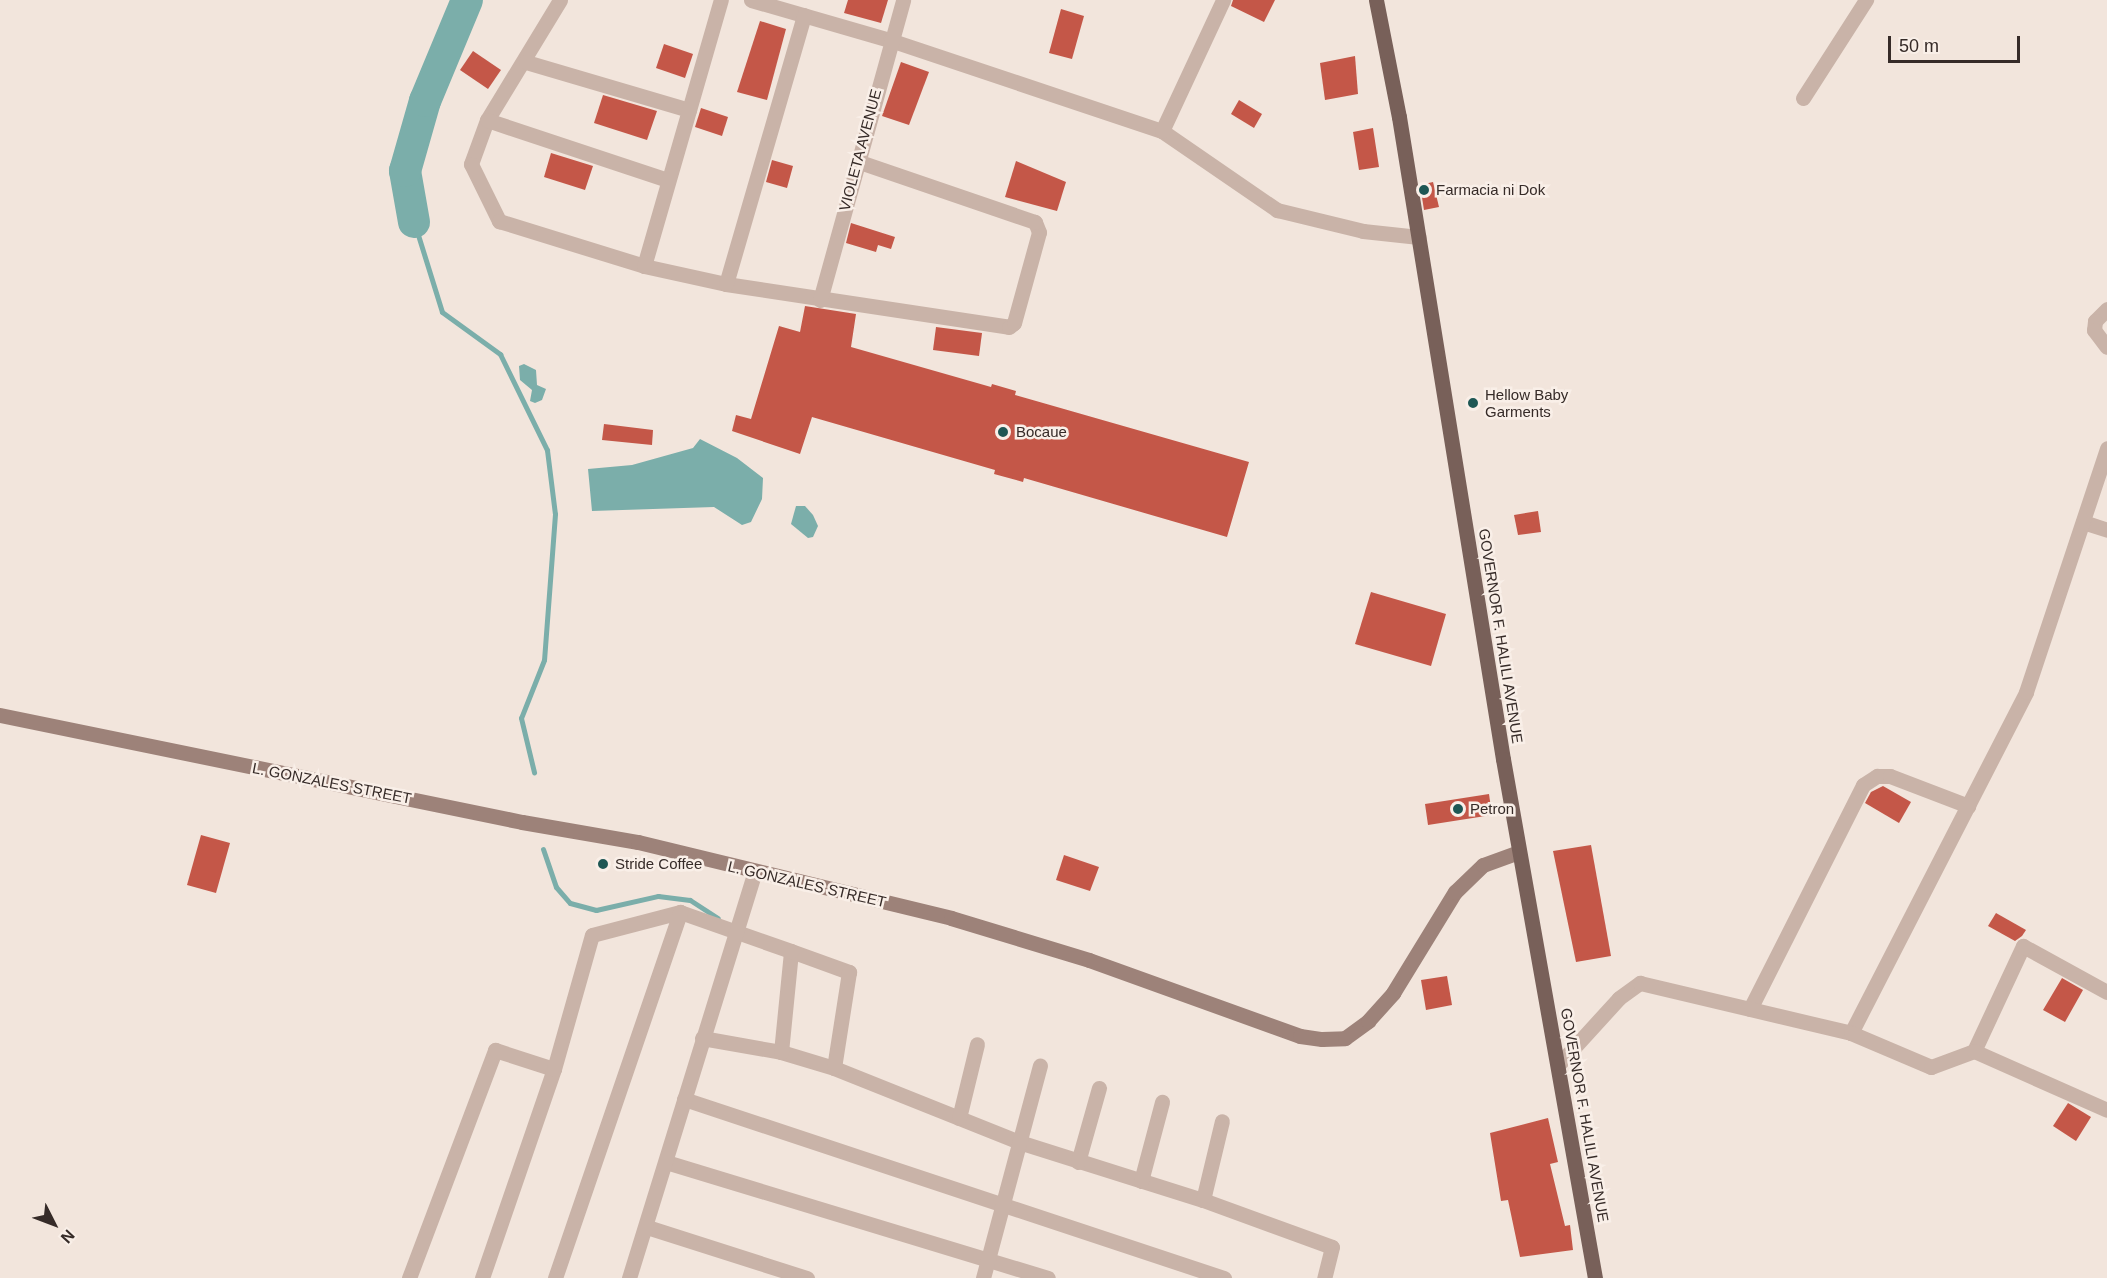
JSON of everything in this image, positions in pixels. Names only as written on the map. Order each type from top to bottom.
[{"type":"main road","name":"GOVERNOR F. HALILI AVENUE","points":[[1376,0],[1419,237],[1519,852],[1559,1065],[1595,1278]]},
{"type":"street","points":[[560,0],[525,62],[487,120],[471,164],[499,221],[644,266],[726,284],[1009,327],[1018,317],[1039,232],[1035,222],[856,161]]},
{"type":"street","points":[[644,266],[667,180],[721,0]]},
{"type":"street","points":[[752,0],[890,40],[1162,130],[1277,210],[1363,231],[1419,237]]},
{"type":"street","name":"VIOLETA AVENUE","points":[[820,300],[856,161],[903,0]]},
{"type":"street","points":[[1803,98],[1866,0]]},
{"type":"street","points":[[1162,130],[1219,1]]},
{"type":"street","points":[[726,284],[804,15]]},
{"type":"street","points":[[525,62],[688,110]]},
{"type":"street","points":[[487,120],[667,180]]},
{"type":"street","points":[[2107,309],[2095,321],[2094,330],[2107,346]]},
{"type":"street","points":[[1851,1033],[2026,692],[2107,448]]},
{"type":"street","points":[[2083,522],[2107,530]]},
{"type":"street","name":"L. GONZALES STREET","points":[[0,715],[522,822],[638,842],[951,918],[1089,960],[1300,1036],[1322,1039],[1345,1038],[1368,1022],[1393,993],[1461,885],[1483,865],[1519,852]]},
{"type":"street","points":[[1750,1009],[1863,785],[1877,776],[1890,776],[1968,806]]},
{"type":"street","points":[[633,1277],[702,1038],[754,872]]},
{"type":"street","points":[[555,1278],[680,912]]},
{"type":"street","points":[[482,1278],[554,1069],[592,935],[680,912],[849,972],[834,1068]]},
{"type":"street","points":[[1974,1051],[2024,946],[2107,992]]},
{"type":"street","points":[[781,1052],[791,951]]},
{"type":"street","points":[[1559,1065],[1619,998],[1640,983],[1851,1033],[1931,1066],[1974,1051],[2107,1110]]},
{"type":"street","points":[[702,1038],[781,1052],[834,1068],[1019,1142],[1203,1200],[1332,1247],[1324,1278]]},
{"type":"street","points":[[959,1118],[977,1044]]},
{"type":"street","points":[[409,1278],[495,1050],[554,1069]]},
{"type":"street","points":[[983,1278],[1040,1066]]},
{"type":"street","points":[[1078,1162],[1099,1088]]},
{"type":"street","points":[[684,1099],[1003,1207],[1224,1278]]},
{"type":"street","points":[[1141,1181],[1162,1102]]},
{"type":"street","points":[[1203,1200],[1222,1121]]},
{"type":"street","points":[[666,1162],[1048,1278]]},
{"type":"street","points":[[647,1227],[807,1278]]},
{"type":"water","points":[[524,364],[536,370],[537,385],[546,389],[542,400],[535,403],[530,401],[532,390],[520,380],[519,366]]},
{"type":"water","points":[[700,439],[737,458],[763,478],[762,499],[751,522],[742,525],[714,507],[592,511],[588,469],[632,465],[693,448]]},
{"type":"water","points":[[796,506],[805,506],[813,515],[818,526],[813,537],[808,538],[791,524]]},
{"type":"building","points":[[848,0],[888,0],[881,23],[844,13]]},
{"type":"building","points":[[1233,0],[1275,0],[1264,22],[1231,6]]},
{"type":"building","points":[[1061,9],[1084,16],[1072,59],[1049,53]]},
{"type":"building","points":[[760,21],[786,29],[767,100],[737,92]]},
{"type":"building","points":[[664,44],[693,54],[685,78],[656,68]]},
{"type":"building","points":[[473,51],[501,70],[488,89],[460,70]]},
{"type":"building","points":[[1355,56],[1358,94],[1325,100],[1320,63]]},
{"type":"building","points":[[901,62],[929,72],[909,125],[882,116]]},
{"type":"building","points":[[603,95],[657,111],[647,140],[594,123]]},
{"type":"building","points":[[1239,100],[1262,114],[1254,128],[1231,114]]},
{"type":"building","points":[[701,108],[728,117],[722,136],[695,127]]},
{"type":"building","points":[[1373,128],[1379,167],[1359,170],[1353,132]]},
{"type":"building","points":[[551,153],[593,166],[585,190],[544,177]]},
{"type":"building","points":[[772,160],[793,166],[787,188],[766,182]]},
{"type":"building","points":[[1016,161],[1066,182],[1057,211],[1005,197]]},
{"type":"building","points":[[1433,182],[1439,207],[1424,210],[1420,185]]},
{"type":"building","points":[[851,223],[895,237],[891,249],[878,245],[876,252],[846,243]]},
{"type":"building","name":"Bocaue","points":[[805,306],[856,314],[851,347],[991,387],[992,384],[1016,391],[1015,395],[1249,462],[1227,537],[1024,478],[1023,482],[994,474],[995,470],[812,417],[800,454],[732,431],[736,415],[751,419],[779,326],[800,332]]},
{"type":"building","points":[[936,327],[982,333],[979,356],[933,350]]},
{"type":"building","points":[[604,424],[653,430],[652,445],[602,440]]},
{"type":"building","points":[[1538,511],[1541,532],[1518,535],[1514,515]]},
{"type":"building","points":[[1371,592],[1446,614],[1431,666],[1355,644]]},
{"type":"building","points":[[1883,786],[1911,802],[1899,823],[1865,803],[1871,792]]},
{"type":"building","name":"Petron","points":[[1489,794],[1492,815],[1428,825],[1425,804]]},
{"type":"building","points":[[201,835],[230,843],[216,893],[187,885]]},
{"type":"building","points":[[1591,845],[1611,956],[1576,962],[1553,851]]},
{"type":"building","points":[[1064,855],[1099,867],[1090,891],[1056,880]]},
{"type":"building","points":[[1996,913],[2026,930],[2022,936],[2015,941],[1988,926]]},
{"type":"building","points":[[1447,976],[1452,1005],[1426,1010],[1421,980]]},
{"type":"building","points":[[2062,978],[2083,990],[2065,1022],[2043,1010]]},
{"type":"building","points":[[2068,1103],[2091,1117],[2076,1141],[2053,1126]]},
{"type":"building","points":[[1548,1118],[1558,1162],[1550,1164],[1565,1226],[1570,1225],[1573,1250],[1520,1257],[1508,1200],[1501,1201],[1490,1133]]},
{"type":"waterway","points":[[414,222],[405,171],[425,101],[467,0]]},
{"type":"waterway","points":[[414,222],[442,312],[500,354],[547,450],[555,514],[544,660],[521,718],[534,772]]},
{"type":"waterway","points":[[543,849],[556,887],[570,903],[596,910],[658,896],[690,900],[718,918]]},
{"type":"place","name":"Farmacia ni Dok","points":[[1424,190]]},
{"type":"place","name":"Hellow Baby Garments","points":[[1473,403]]},
{"type":"place","name":"Bocaue","points":[[1003,432]]},
{"type":"place","name":"Petron","points":[[1458,809]]},
{"type":"place","name":"Stride Coffee","points":[[603,864]]}]
